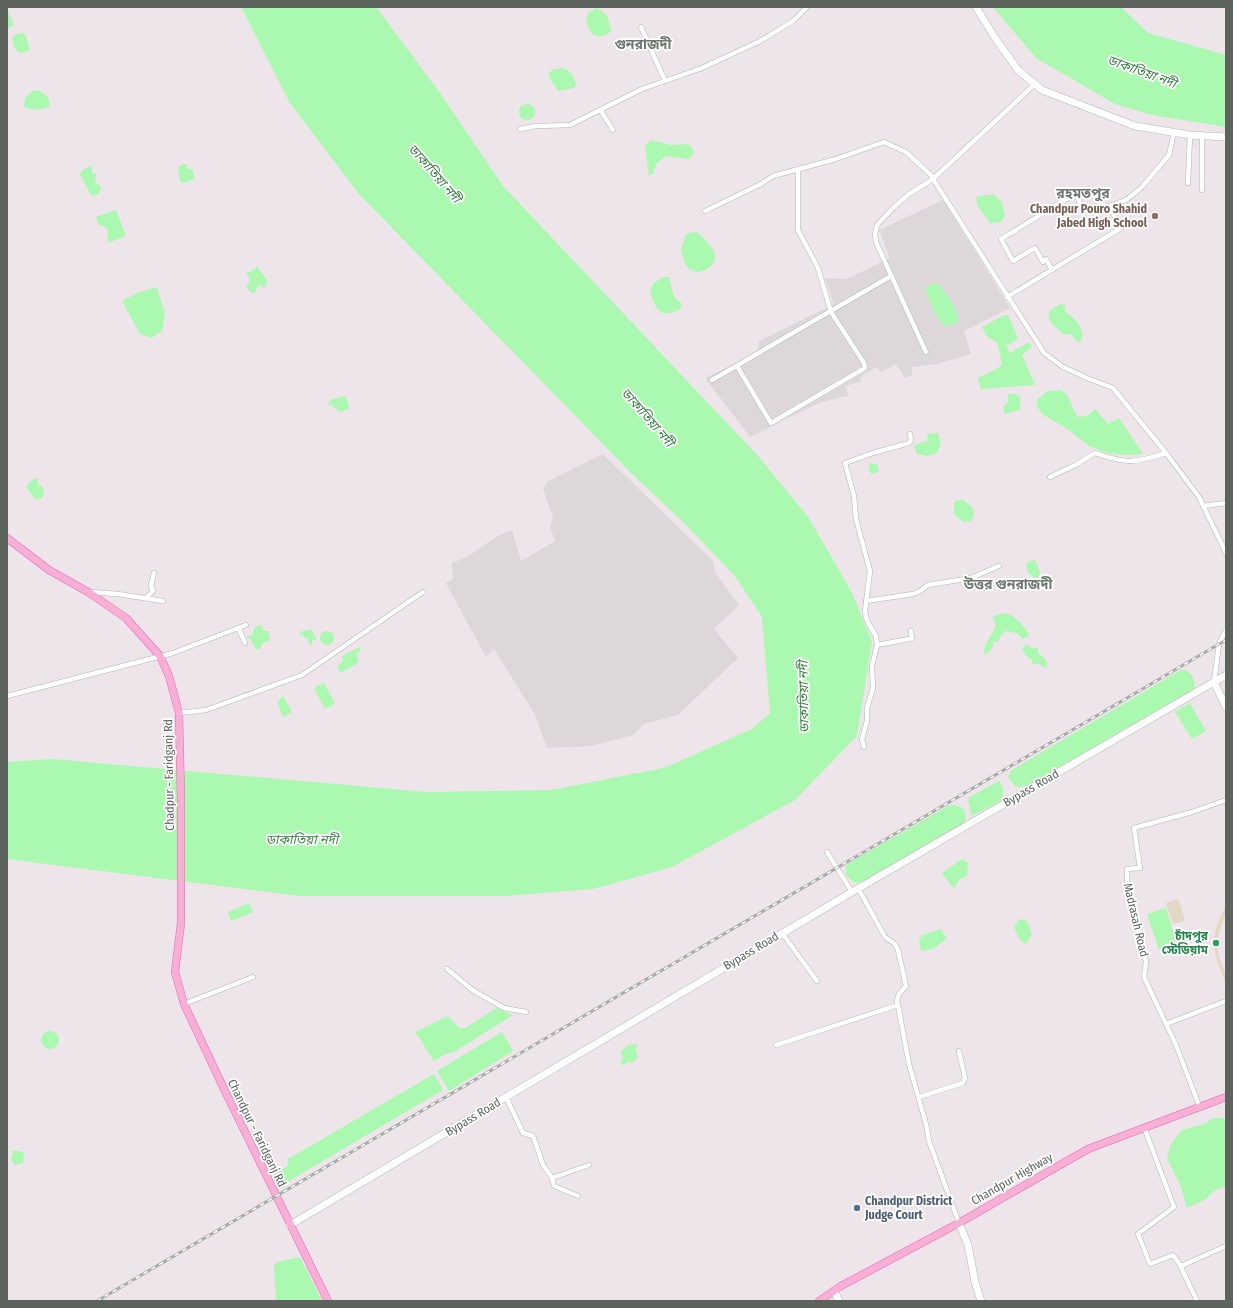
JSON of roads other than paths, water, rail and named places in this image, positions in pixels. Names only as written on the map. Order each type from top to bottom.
[{"type":"main road","name":"Chadpur - Faridganj Rd","points":[[7,538],[49,570],[88,592],[126,618],[160,656],[169,676],[179,713],[182,875],[181,924],[175,972]]},
{"type":"main road","name":"Chandpur - Faridganj Rd","points":[[175,972],[184,1004],[253,1151],[328,1301]]},
{"type":"main road","name":"Chandpur Highway","points":[[819,1301],[834,1291],[960,1223],[1088,1149],[1226,1097]]},
{"type":"street","points":[[520,129],[536,126],[570,126],[642,90],[702,68],[760,41],[793,21],[807,7]]},
{"type":"street","points":[[976,7],[995,38],[1018,70],[1042,90],[1135,126],[1190,136],[1226,137]]},
{"type":"street","points":[[641,28],[665,81]]},
{"type":"street","points":[[926,352],[876,242],[876,228],[893,208],[909,194],[934,178],[1035,84]]},
{"type":"street","points":[[601,111],[613,130]]},
{"type":"street","points":[[1007,297],[1121,228],[1109,206],[1126,200],[1141,188],[1169,155],[1174,132]]},
{"type":"street","points":[[1188,183],[1190,136]]},
{"type":"street","points":[[1202,137],[1202,190]]},
{"type":"street","points":[[705,211],[761,184],[773,176],[798,170],[884,142],[906,152],[934,178],[1007,297],[1044,353],[1063,366],[1086,378],[1113,388],[1166,452],[1199,497],[1226,553]]},
{"type":"street","points":[[737,366],[771,423],[865,368],[864,363],[831,312],[818,268],[798,230],[798,170]]},
{"type":"street","points":[[1052,270],[1046,259],[1043,262],[1036,248],[1013,261],[1001,238],[1068,198],[1076,195],[1081,205]]},
{"type":"street","points":[[712,380],[891,276]]},
{"type":"street","points":[[864,747],[862,739],[867,721],[867,708],[873,688],[872,666],[876,636],[867,621],[866,600],[869,590],[870,571],[856,519],[854,496],[845,463],[872,453],[909,443],[911,440],[910,434]]},
{"type":"street","points":[[1050,476],[1075,465],[1095,453],[1123,461],[1138,461],[1166,452]]},
{"type":"street","points":[[1203,506],[1226,503]]},
{"type":"street","points":[[866,600],[913,594],[928,585],[971,578],[999,566]]},
{"type":"street","points":[[146,598],[153,591],[151,585],[154,573]]},
{"type":"street","points":[[88,592],[118,594],[163,601]]},
{"type":"street","points":[[179,713],[206,710],[302,675],[424,592]]},
{"type":"street","points":[[7,696],[160,656],[246,626]]},
{"type":"street","points":[[239,629],[245,642]]},
{"type":"street","points":[[1226,630],[1219,644],[1214,682],[1226,707]]},
{"type":"street","points":[[876,645],[911,638],[910,631]]},
{"type":"street","name":"Bypass Road","points":[[290,1225],[858,888],[1226,675]]},
{"type":"street","name":"Madrasah Road","points":[[1200,1108],[1166,1024],[1144,977],[1146,962],[1132,911],[1127,884],[1127,869],[1140,868],[1134,828],[1192,812],[1226,800]]},
{"type":"street","points":[[827,852],[852,892]]},
{"type":"street","points":[[858,888],[885,937],[895,944],[898,950],[906,986],[898,997],[898,1005],[909,1064],[919,1097],[929,1141],[968,1245],[975,1282],[981,1301]]},
{"type":"street","points":[[782,933],[817,981]]},
{"type":"street","points":[[447,969],[474,991],[504,1008],[526,1012]]},
{"type":"street","points":[[184,1004],[253,977]]},
{"type":"street","points":[[1166,1024],[1226,1001]]},
{"type":"street","points":[[776,1045],[898,1005]]},
{"type":"street","points":[[919,1097],[963,1083],[965,1078],[959,1051]]},
{"type":"street","points":[[506,1097],[523,1133],[533,1136],[543,1165],[552,1178],[554,1186],[578,1196]]},
{"type":"street","points":[[1144,1128],[1174,1207],[1138,1234],[1150,1264],[1173,1255],[1180,1265],[1197,1301]]},
{"type":"street","points":[[552,1178],[588,1165]]},
{"type":"street","points":[[1180,1265],[1226,1246]]},
{"type":"street","points":[[834,1291],[838,1301]]},
{"type":"water","name":"ডাকাতিয়া নদী","points":[[241,7],[376,7],[440,93],[503,186],[758,456],[809,518],[851,591],[872,641],[857,736],[795,800],[672,867],[593,889],[504,896],[300,896],[7,859],[7,762],[53,759],[427,792],[551,790],[664,768],[752,729],[770,713],[762,617],[734,575],[684,523],[629,471],[359,194],[290,103]]},
{"type":"water","points":[[993,7],[1121,7],[1148,33],[1226,55],[1226,127],[1152,115],[1115,104],[1036,58]]},
{"type":"water","points":[[7,8],[14,25],[7,29]]},
{"type":"water","points":[[597,8],[607,15],[611,31],[600,36],[592,34],[586,23],[588,13]]},
{"type":"water","points":[[23,33],[26,36],[30,50],[21,53],[17,50],[13,44],[13,36]]},
{"type":"water","points":[[561,68],[567,70],[573,76],[576,85],[574,88],[558,91],[549,77],[549,73],[552,70]]},
{"type":"water","points":[[38,90],[48,97],[50,106],[37,110],[24,107],[25,98],[32,91]]},
{"type":"water","points":[[527,104],[534,109],[535,112],[530,119],[527,120],[520,115],[519,112],[524,105]]},
{"type":"water","points":[[651,140],[671,145],[688,144],[694,151],[693,155],[688,159],[666,156],[656,164],[653,174],[649,175],[645,146]]},
{"type":"water","points":[[188,164],[186,168],[193,170],[195,179],[183,183],[180,181],[178,167]]},
{"type":"water","points":[[92,166],[92,173],[96,174],[95,180],[101,187],[99,194],[92,196],[84,183],[83,178],[79,175],[83,170]]},
{"type":"water","points":[[994,194],[1002,203],[1005,215],[1001,222],[990,223],[977,205],[976,197]]},
{"type":"water","points":[[116,210],[126,236],[108,243],[107,228],[98,224],[96,217]]},
{"type":"water","points":[[694,232],[698,233],[708,243],[715,255],[713,263],[707,270],[698,272],[686,265],[681,250],[686,234]]},
{"type":"water","points":[[257,267],[267,280],[266,285],[263,288],[262,284],[256,288],[256,292],[252,293],[246,287],[251,280],[246,272],[250,272]]},
{"type":"water","points":[[663,277],[669,277],[674,297],[682,304],[680,309],[673,312],[663,313],[660,311],[654,304],[650,291],[653,284]]},
{"type":"water","points":[[936,283],[946,293],[956,310],[959,318],[957,323],[944,326],[936,316],[925,290],[927,286]]},
{"type":"water","points":[[157,287],[165,314],[162,331],[151,338],[140,334],[122,301],[137,293]]},
{"type":"water","points":[[1061,304],[1065,305],[1065,312],[1078,323],[1082,331],[1082,340],[1077,342],[1071,334],[1063,334],[1050,321],[1050,310]]},
{"type":"water","points":[[1004,315],[1008,315],[1018,339],[1006,346],[1010,353],[1029,342],[1032,347],[1022,355],[1035,385],[981,389],[978,378],[998,368],[1002,364],[997,342],[987,337],[982,327]]},
{"type":"water","points":[[1060,390],[1069,398],[1078,417],[1087,416],[1095,409],[1108,424],[1119,418],[1143,454],[1126,455],[1107,453],[1089,446],[1066,428],[1042,414],[1037,406],[1037,400],[1046,392]]},
{"type":"water","points":[[1008,394],[1016,394],[1020,397],[1020,410],[1005,414],[1003,407],[1008,402]]},
{"type":"water","points":[[345,396],[349,409],[340,412],[331,405],[328,406],[330,400]]},
{"type":"water","points":[[938,433],[941,444],[937,453],[927,456],[917,454],[914,445],[928,441],[927,434]]},
{"type":"water","points":[[869,463],[877,464],[879,472],[871,474]]},
{"type":"water","points":[[38,478],[37,483],[42,486],[44,494],[42,498],[36,500],[26,487],[33,479]]},
{"type":"water","points":[[957,500],[963,500],[973,508],[974,515],[971,521],[963,522],[954,514],[954,503]]},
{"type":"water","points":[[1035,560],[1040,572],[1039,577],[1035,578],[1028,573],[1026,563]]},
{"type":"water","points":[[1007,613],[1020,622],[1029,635],[1023,639],[1016,633],[1005,631],[997,642],[993,641],[993,647],[985,656],[984,648],[996,626],[993,617]]},
{"type":"water","points":[[258,625],[263,627],[263,631],[268,631],[270,641],[263,643],[261,649],[256,649],[251,640],[246,637],[252,635],[254,629]]},
{"type":"water","points":[[311,629],[317,640],[312,640],[312,644],[309,644],[308,639],[300,634],[300,632]]},
{"type":"water","points":[[327,631],[332,633],[334,638],[332,643],[327,645],[322,643],[320,638],[322,633]]},
{"type":"water","points":[[1028,645],[1031,648],[1038,648],[1038,653],[1045,659],[1047,664],[1046,668],[1036,663],[1032,665],[1032,659],[1029,659],[1022,650],[1024,646]]},
{"type":"water","points":[[359,647],[361,650],[356,654],[359,662],[341,673],[337,667],[343,661],[342,656]]},
{"type":"water","points":[[1181,670],[1186,670],[1193,678],[1195,688],[1191,691],[1028,785],[1021,787],[1015,786],[1008,777],[1012,770]]},
{"type":"water","points":[[324,683],[335,704],[325,709],[314,688]]},
{"type":"water","points":[[283,696],[292,712],[283,717],[277,702]]},
{"type":"water","points":[[1190,703],[1206,731],[1192,739],[1175,712]]},
{"type":"water","points":[[999,781],[1003,788],[1002,800],[971,816],[968,798]]},
{"type":"water","points":[[954,805],[963,808],[966,815],[965,822],[960,826],[861,883],[853,882],[846,874],[846,865],[948,806]]},
{"type":"water","points":[[962,859],[968,863],[967,876],[959,880],[954,889],[942,873]]},
{"type":"water","points":[[249,903],[253,912],[231,921],[228,912]]},
{"type":"water","points":[[1166,908],[1177,944],[1159,950],[1147,914]]},
{"type":"water","points":[[1020,919],[1027,921],[1032,934],[1026,944],[1019,939],[1014,927]]},
{"type":"water","points":[[940,929],[947,938],[933,949],[921,951],[919,941],[922,935]]},
{"type":"water","points":[[497,1008],[513,1015],[454,1052],[446,1054],[434,1061],[415,1032],[448,1016],[459,1028],[465,1028]]},
{"type":"water","points":[[50,1031],[56,1034],[59,1040],[56,1046],[50,1049],[44,1046],[41,1040],[44,1034]]},
{"type":"water","points":[[502,1032],[513,1051],[449,1091],[437,1071]]},
{"type":"water","points":[[637,1044],[636,1051],[638,1056],[636,1060],[631,1063],[628,1061],[624,1065],[621,1064],[621,1060],[624,1057],[620,1053],[628,1045]]},
{"type":"water","points":[[434,1074],[443,1090],[289,1181],[283,1188],[280,1186],[273,1175],[287,1167],[288,1159]]},
{"type":"water","points":[[1213,1118],[1224,1118],[1226,1123],[1226,1186],[1214,1191],[1206,1199],[1187,1208],[1180,1184],[1167,1159],[1171,1144],[1182,1130],[1204,1124]]},
{"type":"water","points":[[11,1150],[23,1152],[23,1163],[15,1165],[11,1160],[13,1154]]},
{"type":"water","points":[[300,1257],[322,1301],[276,1301],[274,1265],[277,1262]]},
{"type":"railway","points":[[97,1301],[1226,640]]},
{"type":"place","name":"Chandpur Pouro Shahid Jabed High School","points":[[1155,216]]},
{"type":"place","name":"চাঁদপুর স্টেডিয়াম","points":[[1216,943]]},
{"type":"place","name":"Chandpur District Judge Court","points":[[857,1208]]},
{"type":"district","name":"গুনরাজদী","points":[[643,44]]},
{"type":"district","name":"রহমতপুর","points":[[1083,193]]},
{"type":"district","name":"উত্তর গুনরাজদী","points":[[1008,584]]}]
